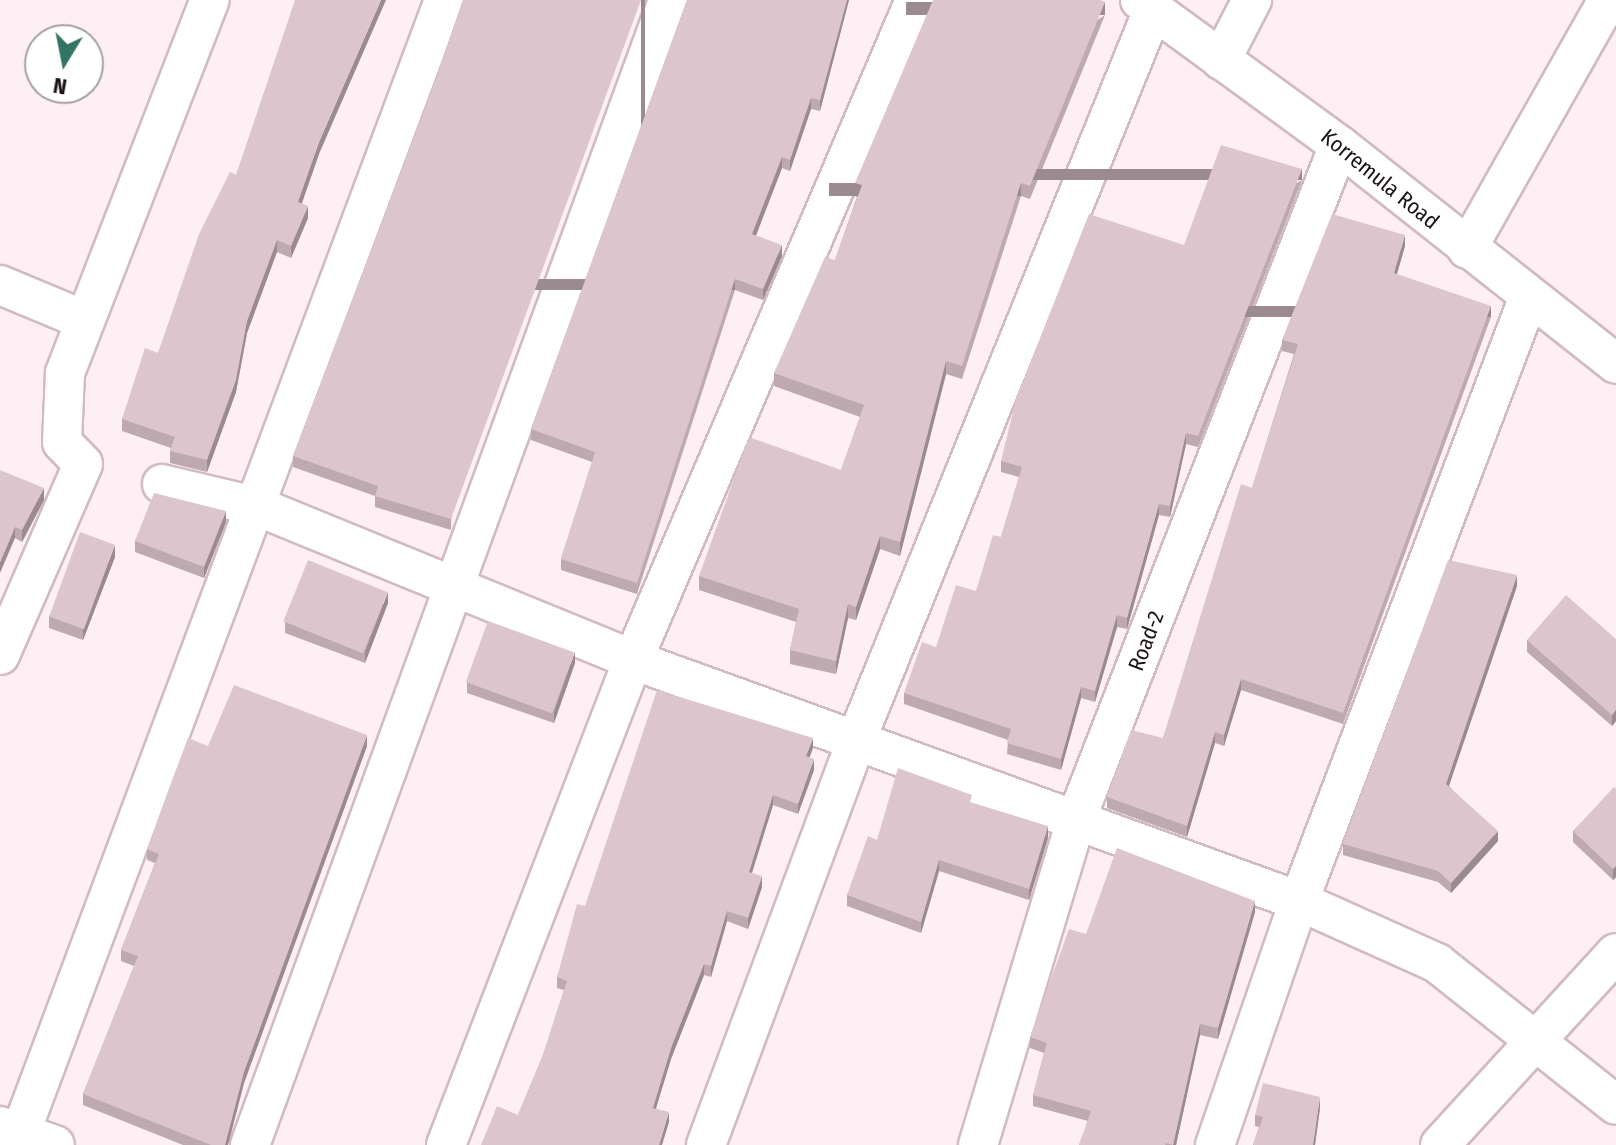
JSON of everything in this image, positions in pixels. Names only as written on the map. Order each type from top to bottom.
[{"type":"street","points":[[0,655],[83,464],[62,442],[58,420],[84,320],[210,0]]},
{"type":"street","points":[[23,1138],[259,507],[444,0]]},
{"type":"street","points":[[250,1145],[668,0]]},
{"type":"street","points":[[446,1145],[633,660],[915,0]]},
{"type":"street","points":[[1221,60],[1252,0]]},
{"type":"street","points":[[1467,249],[1608,0]]},
{"type":"street","points":[[706,1145],[857,738],[1146,5]]},
{"type":"street","name":"Korremula Road","points":[[1146,5],[1339,145],[1528,299],[1616,364]]},
{"type":"street","name":"Road-2","points":[[978,1145],[1077,817],[1339,145]]},
{"type":"street","points":[[0,285],[84,320]]},
{"type":"street","points":[[1215,1145],[1299,901],[1528,299]]},
{"type":"street","points":[[162,484],[259,507],[633,660],[1077,817],[1299,901],[1437,963],[1537,1039],[1616,1105]]},
{"type":"street","points":[[1440,1145],[1616,953]]},
{"type":"building","points":[[295,0],[381,0],[319,142],[298,202],[308,206],[291,246],[277,240],[247,321],[236,380],[207,460],[170,451],[175,437],[122,419],[145,348],[158,353],[199,234],[230,172],[236,175]]},
{"type":"building","points":[[463,0],[641,0],[451,519],[375,496],[378,486],[293,456]]},
{"type":"building","points":[[687,0],[847,0],[820,100],[811,98],[790,160],[782,157],[752,234],[782,245],[763,289],[735,279],[637,583],[561,559],[595,452],[531,429]]},
{"type":"building","points":[[933,0],[1105,2],[1030,186],[1021,183],[962,366],[946,361],[900,542],[880,536],[856,607],[848,604],[836,661],[790,650],[799,609],[699,576],[749,437],[841,470],[864,405],[774,373],[825,257],[835,260],[862,185],[855,183]]},
{"type":"building","points":[[1221,145],[1302,169],[1198,436],[1186,433],[1170,506],[1159,504],[1127,618],[1117,615],[1095,691],[1081,687],[1061,759],[1007,743],[1011,729],[904,693],[922,642],[936,647],[956,585],[976,591],[993,535],[1001,537],[1022,467],[1001,461],[1016,399],[1089,214],[1184,245]]},
{"type":"building","points":[[1332,214],[1405,235],[1394,273],[1491,306],[1343,713],[1241,679],[1224,735],[1215,732],[1187,826],[1107,797],[1131,730],[1163,738],[1241,484],[1252,488],[1298,344],[1282,340]]},
{"type":"building","points":[[0,470],[44,488],[22,530],[15,527],[0,562]]},
{"type":"building","points":[[154,493],[226,511],[204,567],[135,541]]},
{"type":"building","points":[[80,532],[115,545],[84,629],[49,617]]},
{"type":"building","points":[[308,560],[388,592],[363,653],[283,621]]},
{"type":"building","points":[[1448,560],[1517,575],[1446,784],[1498,831],[1451,883],[1438,871],[1343,844]]},
{"type":"building","points":[[1566,595],[1616,639],[1616,710],[1612,715],[1527,640]]},
{"type":"building","points":[[488,621],[574,652],[552,714],[466,682]]},
{"type":"building","points":[[234,685],[367,735],[244,1072],[225,1145],[211,1145],[83,1094],[138,956],[121,950],[159,854],[147,849],[171,783],[188,738],[208,746]]},
{"type":"building","points":[[657,690],[813,738],[806,756],[814,759],[798,804],[773,795],[749,872],[762,876],[748,918],[727,911],[711,966],[704,964],[671,1048],[653,1108],[669,1112],[659,1145],[481,1145],[497,1106],[518,1115],[543,1055],[567,981],[557,977],[577,904],[585,906]]},
{"type":"building","points":[[898,768],[972,795],[970,802],[1048,826],[1029,889],[939,860],[921,922],[847,895],[868,836],[877,840]]},
{"type":"building","points":[[1614,787],[1616,866],[1613,869],[1573,831]]},
{"type":"building","points":[[1117,848],[1255,901],[1218,1028],[1200,1024],[1173,1145],[1079,1145],[1091,1111],[1033,1095],[1047,1043],[1030,1037],[1069,929],[1086,934]]},
{"type":"building","points":[[1263,1083],[1320,1097],[1313,1145],[1253,1145],[1263,1117],[1255,1115]]}]
